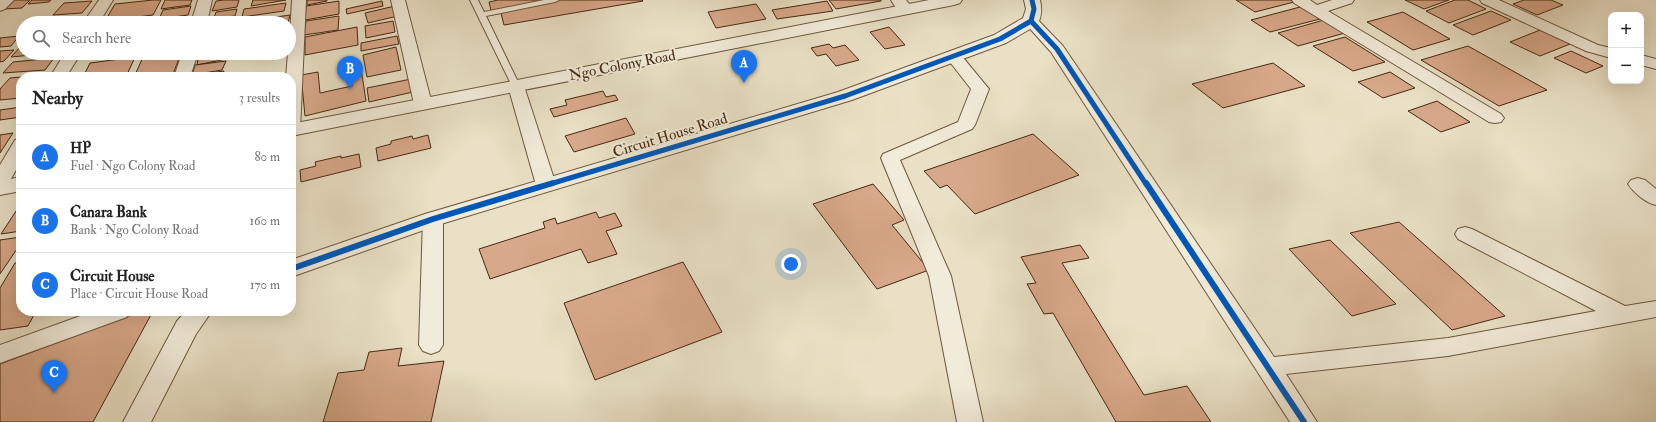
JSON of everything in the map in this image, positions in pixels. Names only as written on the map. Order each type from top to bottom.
[{"type":"street","points":[[0,6],[7,0]]},
{"type":"street","points":[[96,16],[106,0]]},
{"type":"street","points":[[201,16],[205,0]]},
{"type":"street","points":[[296,49],[299,0]]},
{"type":"street","points":[[398,0],[423,104]]},
{"type":"street","name":"Ngo Colony Road","points":[[296,129],[516,86],[902,5],[954,0]]},
{"type":"street","points":[[1032,0],[1034,9],[1031,21],[1056,48],[1304,422]]},
{"type":"street","points":[[1299,0],[1495,118]]},
{"type":"street","points":[[1316,10],[1347,0]]},
{"type":"street","points":[[1487,0],[1592,48],[1608,52]]},
{"type":"street","name":"Circuit House Road","points":[[296,267],[433,219],[845,96],[1000,39],[1031,21]]},
{"type":"street","points":[[954,57],[980,89],[966,125],[890,158],[940,276],[970,422]]},
{"type":"street","points":[[61,72],[69,60]]},
{"type":"street","points":[[184,72],[188,60]]},
{"type":"street","points":[[295,60],[295,72]]},
{"type":"street","points":[[1644,61],[1656,64]]},
{"type":"street","points":[[516,86],[546,185]]},
{"type":"street","points":[[0,182],[16,153]]},
{"type":"street","points":[[1638,184],[1656,199]]},
{"type":"street","points":[[0,188],[16,185]]},
{"type":"street","points":[[431,345],[433,219]]},
{"type":"street","points":[[1465,234],[1623,315]]},
{"type":"street","points":[[1268,367],[1448,347],[1656,309]]},
{"type":"street","points":[[0,354],[105,316]]},
{"type":"street","points":[[137,422],[186,328],[196,316]]},
{"type":"lane","points":[[474,0],[516,86]]},
{"type":"lane","points":[[481,15],[555,0]]},
{"type":"building","points":[[12,0],[30,0],[22,8],[3,9]]},
{"type":"building","points":[[32,0],[51,0],[49,2],[28,4]]},
{"type":"building","points":[[161,0],[153,15],[145,16],[108,16],[115,4]]},
{"type":"building","points":[[165,0],[192,0],[190,5],[161,9]]},
{"type":"building","points":[[239,0],[237,7],[212,11],[216,1]]},
{"type":"building","points":[[253,0],[286,0],[251,6]]},
{"type":"building","points":[[307,0],[327,0],[327,1],[307,5]]},
{"type":"building","points":[[498,0],[643,1],[504,25],[501,13],[492,15],[489,2]]},
{"type":"building","points":[[829,0],[881,0],[881,1],[836,9]]},
{"type":"building","points":[[1236,0],[1291,0],[1294,2],[1255,12]]},
{"type":"building","points":[[1405,0],[1449,0],[1424,9]]},
{"type":"building","points":[[1455,0],[1468,0],[1486,9],[1449,23],[1426,11]]},
{"type":"building","points":[[1524,0],[1551,0],[1563,5],[1537,15],[1513,4]]},
{"type":"building","points":[[92,1],[82,13],[53,15],[64,3]]},
{"type":"building","points":[[339,1],[339,14],[305,20],[306,6]]},
{"type":"building","points":[[382,1],[383,6],[347,14],[346,9]]},
{"type":"building","points":[[827,1],[833,11],[777,19],[772,10]]},
{"type":"building","points":[[286,3],[284,11],[249,16],[242,16],[244,9]]},
{"type":"building","points":[[756,4],[766,19],[716,28],[708,12]]},
{"type":"building","points":[[191,6],[188,15],[160,16],[163,10]]},
{"type":"building","points":[[395,6],[398,16],[368,23],[365,13]]},
{"type":"building","points":[[1300,7],[1320,19],[1270,32],[1251,20]]},
{"type":"building","points":[[237,9],[235,16],[215,16],[216,12]]},
{"type":"building","points":[[1491,11],[1511,20],[1473,35],[1453,25]]},
{"type":"building","points":[[1403,12],[1450,39],[1413,50],[1367,22]]},
{"type":"building","points":[[339,16],[338,30],[304,35],[306,21]]},
{"type":"building","points":[[1324,20],[1345,33],[1298,46],[1278,33]]},
{"type":"building","points":[[393,21],[395,32],[366,38],[365,26]]},
{"type":"building","points":[[357,27],[358,45],[305,55],[305,37]]},
{"type":"building","points":[[889,27],[905,45],[885,49],[870,32]]},
{"type":"building","points":[[1540,30],[1570,44],[1540,56],[1510,42]]},
{"type":"building","points":[[16,36],[16,40],[11,46],[0,47],[0,38]]},
{"type":"building","points":[[397,36],[399,44],[361,51],[361,43]]},
{"type":"building","points":[[1345,37],[1385,62],[1353,71],[1313,46]]},
{"type":"building","points":[[829,44],[833,48],[845,45],[859,60],[836,66],[826,54],[817,56],[811,48]]},
{"type":"building","points":[[1468,46],[1547,90],[1499,106],[1421,60]]},
{"type":"building","points":[[396,47],[401,70],[367,77],[363,55]]},
{"type":"building","points":[[14,50],[4,61],[0,62],[0,51]]},
{"type":"building","points":[[1571,51],[1603,66],[1586,73],[1554,58]]},
{"type":"building","points":[[16,52],[16,57],[11,57]]},
{"type":"building","points":[[52,60],[45,70],[3,73],[13,62]]},
{"type":"building","points":[[112,60],[134,60],[128,72],[86,72],[90,63]]},
{"type":"building","points":[[142,60],[178,60],[174,72],[136,72]]},
{"type":"building","points":[[198,60],[221,60],[197,65]]},
{"type":"building","points":[[226,61],[222,70],[210,72],[193,72],[195,65]]},
{"type":"building","points":[[360,62],[366,101],[305,116],[301,75],[318,72],[320,93],[352,86],[349,65]]},
{"type":"building","points":[[1273,63],[1305,86],[1223,108],[1192,84]]},
{"type":"building","points":[[1390,72],[1415,88],[1383,98],[1358,82]]},
{"type":"building","points":[[16,77],[16,98],[0,100],[0,89],[10,78]]},
{"type":"building","points":[[411,79],[413,92],[369,102],[367,88]]},
{"type":"building","points":[[603,91],[606,97],[615,95],[618,100],[554,117],[550,109],[567,105],[565,100]]},
{"type":"building","points":[[1437,101],[1470,122],[1441,132],[1408,111]]},
{"type":"building","points":[[16,108],[16,118],[0,120],[0,110]]},
{"type":"building","points":[[626,118],[635,134],[574,152],[565,136]]},
{"type":"building","points":[[13,133],[0,153],[0,135]]},
{"type":"building","points":[[1033,134],[1079,175],[975,214],[947,185],[940,188],[924,171]]},
{"type":"building","points":[[428,135],[431,148],[378,161],[376,148],[391,144],[391,141],[412,136],[413,139]]},
{"type":"building","points":[[359,154],[361,167],[301,182],[300,170],[316,166],[315,162],[341,156],[341,158]]},
{"type":"building","points":[[873,184],[904,220],[892,225],[929,270],[877,289],[813,204]]},
{"type":"building","points":[[16,211],[16,232],[1,234]]},
{"type":"building","points":[[596,212],[599,218],[615,213],[622,226],[606,231],[617,254],[588,263],[581,249],[490,279],[479,249],[545,228],[543,222],[555,218],[557,224]]},
{"type":"building","points":[[1399,222],[1505,316],[1452,330],[1350,233]]},
{"type":"building","points":[[16,238],[16,250],[0,274],[0,240]]},
{"type":"building","points":[[1330,240],[1396,304],[1352,316],[1289,249]]},
{"type":"building","points":[[1080,245],[1089,258],[1062,263],[1144,395],[1187,386],[1211,422],[1116,422],[1053,313],[1044,314],[1027,284],[1036,283],[1021,257]]},
{"type":"building","points":[[683,262],[722,332],[595,380],[564,303]]},
{"type":"building","points":[[15,263],[16,316],[33,316],[28,326],[0,330],[0,288]]},
{"type":"building","points":[[129,316],[150,316],[93,422],[0,422],[0,364]]},
{"type":"building","points":[[402,348],[398,366],[444,361],[431,422],[323,422],[338,373],[364,370],[369,352]]},
{"type":"cycle path","points":[[296,267],[433,219],[845,96],[1000,39],[1031,21],[1034,9],[1032,0]]},
{"type":"cycle path","points":[[1031,21],[1057,49],[1304,422]]},
{"type":"place","name":"HP","points":[[744,83]]},
{"type":"place","name":"Canara Bank","points":[[350,89]]},
{"type":"place","name":"Circuit House","points":[[54,393]]}]
